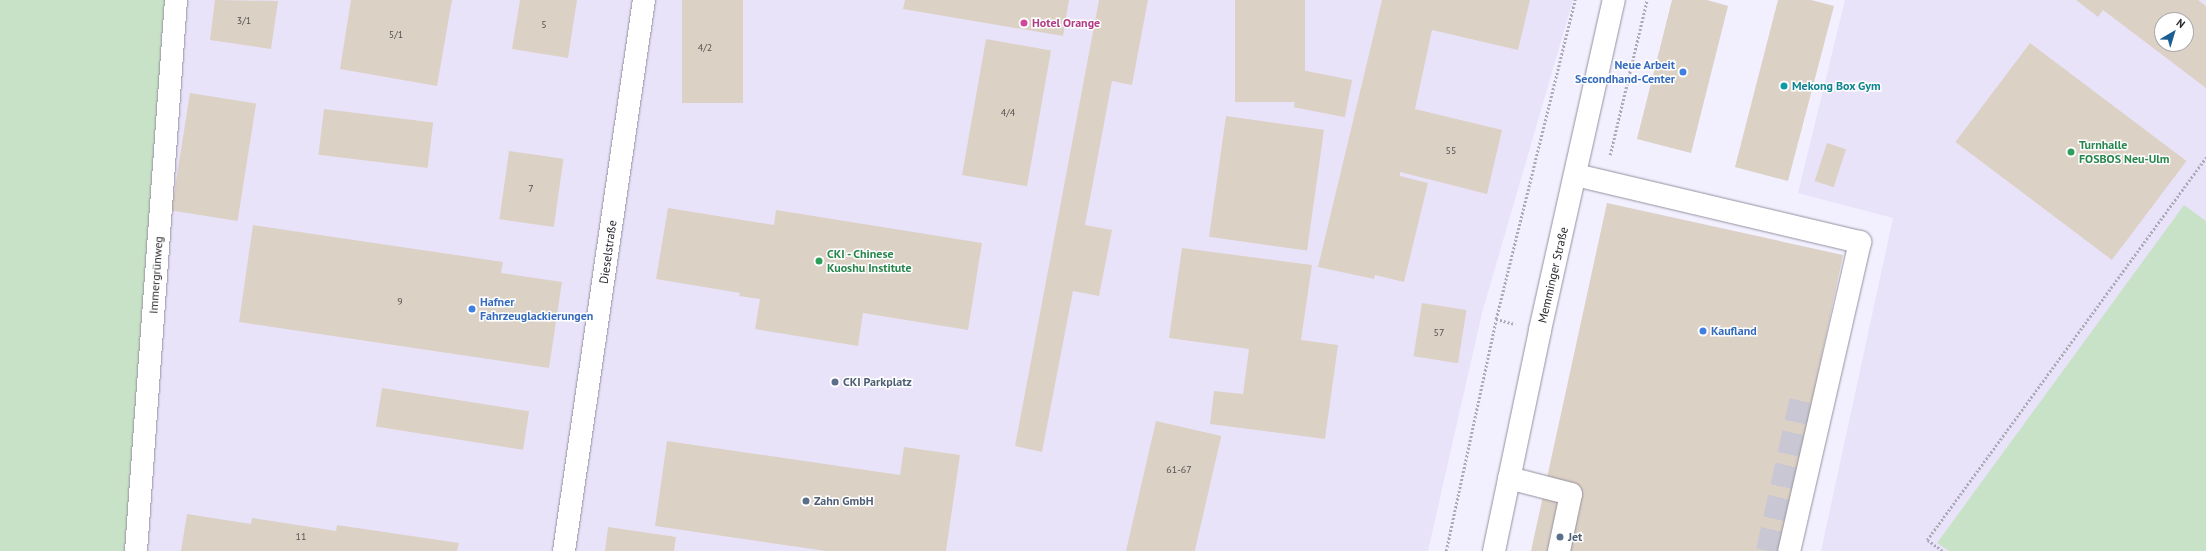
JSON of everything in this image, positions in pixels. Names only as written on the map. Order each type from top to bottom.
[{"type":"main road","name":"Immergrünweg","points":[[136,551],[176,0]]},
{"type":"main road","name":"Dieselstraße","points":[[564,551],[644,0]]},
{"type":"main road","name":"Memminger Straße","points":[[1494,551],[1614,0]]},
{"type":"main road","points":[[1576,175],[1860,242],[1790,551]]},
{"type":"main road","points":[[1509,478],[1571,494],[1559,551]]},
{"type":"path","points":[[1446,551],[1496,319],[1575,0]]},
{"type":"path","points":[[1942,551],[1927,540],[2206,157]]},
{"type":"shaded area","points":[[172,0],[1573,0],[1482,313],[1428,551],[135,551]]},
{"type":"shaded area","points":[[1845,0],[2206,0],[2206,551],[1821,551],[1893,218],[1798,193]]},
{"type":"green space","points":[[0,0],[172,0],[135,551],[0,551]]},
{"type":"green space","points":[[2184,205],[2206,221],[2206,551],[1949,551],[1937,543]]},
{"type":"building","points":[[215,0],[278,1],[271,49],[210,40]]},
{"type":"building","points":[[351,0],[452,0],[437,86],[340,69]]},
{"type":"building","points":[[520,0],[577,0],[568,58],[512,49]]},
{"type":"building","points":[[682,0],[743,0],[743,103],[682,103]]},
{"type":"building","name":"Hotel Orange","points":[[905,0],[1069,0],[1063,36],[903,9]]},
{"type":"building","points":[[1099,0],[1148,0],[1132,85],[1112,81],[1085,225],[1112,230],[1099,296],[1073,291],[1042,452],[1015,446]]},
{"type":"building","points":[[1235,0],[1305,0],[1305,102],[1235,102]]},
{"type":"building","points":[[1382,0],[1530,0],[1518,50],[1432,30],[1415,109],[1502,130],[1487,194],[1400,172],[1400,176],[1428,183],[1404,282],[1375,275],[1374,279],[1318,267]]},
{"type":"building","name":"Neue Arbeit Secondhand-Center","points":[[1672,0],[1707,0],[1728,6],[1691,153],[1637,139]]},
{"type":"building","name":"Mekong Box Gym","points":[[1778,0],[1811,0],[1834,6],[1788,181],[1735,167]]},
{"type":"building","points":[[2076,0],[2198,0],[2206,6],[2206,88],[2158,52],[2194,52],[2194,12],[2154,12],[2154,49],[2103,10],[2098,17]]},
{"type":"building","points":[[986,39],[1051,50],[1027,186],[962,175]]},
{"type":"building","name":"Turnhalle FOSBOS Neu-Ulm","points":[[2030,43],[2187,161],[2112,260],[1955,142]]},
{"type":"building","points":[[1301,70],[1352,80],[1345,117],[1294,107]]},
{"type":"building","points":[[190,93],[256,103],[238,221],[171,211]]},
{"type":"building","points":[[324,109],[433,122],[428,168],[318,155]]},
{"type":"building","points":[[1226,116],[1324,130],[1307,251],[1209,237]]},
{"type":"building","points":[[1827,143],[1846,149],[1834,187],[1815,181]]},
{"type":"building","points":[[509,151],[563,159],[554,227],[499,219]]},
{"type":"building","name":"Kaufland","points":[[1607,203],[1843,255],[1811,406],[1822,409],[1799,551],[1531,551]]},
{"type":"building","name":"CKI - Chinese Kuoshu Institute","points":[[668,208],[774,225],[776,210],[982,243],[968,330],[863,313],[858,346],[755,329],[760,299],[739,296],[740,293],[656,279]]},
{"type":"building","points":[[253,225],[503,262],[501,273],[562,282],[549,368],[239,322]]},
{"type":"building","points":[[1182,248],[1312,265],[1301,340],[1338,345],[1325,439],[1210,424],[1214,391],[1243,394],[1249,349],[1169,338]]},
{"type":"building","points":[[1422,303],[1466,310],[1458,363],[1414,356]]},
{"type":"building","points":[[382,388],[529,411],[523,450],[376,427]]},
{"type":"building","points":[[1156,421],[1221,436],[1195,551],[1126,551]]},
{"type":"building","name":"Zahn GmbH","points":[[667,441],[900,475],[904,447],[960,455],[946,551],[826,551],[655,526]]},
{"type":"building","points":[[187,514],[251,524],[252,518],[336,531],[337,525],[459,543],[457,551],[181,551]]},
{"type":"building","points":[[608,527],[676,537],[674,551],[605,551]]},
{"type":"tunnel","points":[[1767,551],[1802,393]]},
{"type":"place","name":"Hotel Orange","points":[[1024,23]]},
{"type":"place","name":"Neue Arbeit Secondhand-Center","points":[[1683,72]]},
{"type":"place","name":"Mekong Box Gym","points":[[1784,86]]},
{"type":"place","name":"Turnhalle FOSBOS Neu-Ulm","points":[[2071,152]]},
{"type":"place","name":"CKI - Chinese Kuoshu Institute","points":[[819,261]]},
{"type":"place","name":"Hafner Fahrzeuglackierungen","points":[[472,309]]},
{"type":"place","name":"Kaufland","points":[[1703,331]]},
{"type":"place","name":"CKI Parkplatz","points":[[835,382]]},
{"type":"place","name":"Zahn GmbH","points":[[806,501]]},
{"type":"place","name":"Jet","points":[[1560,537]]}]
